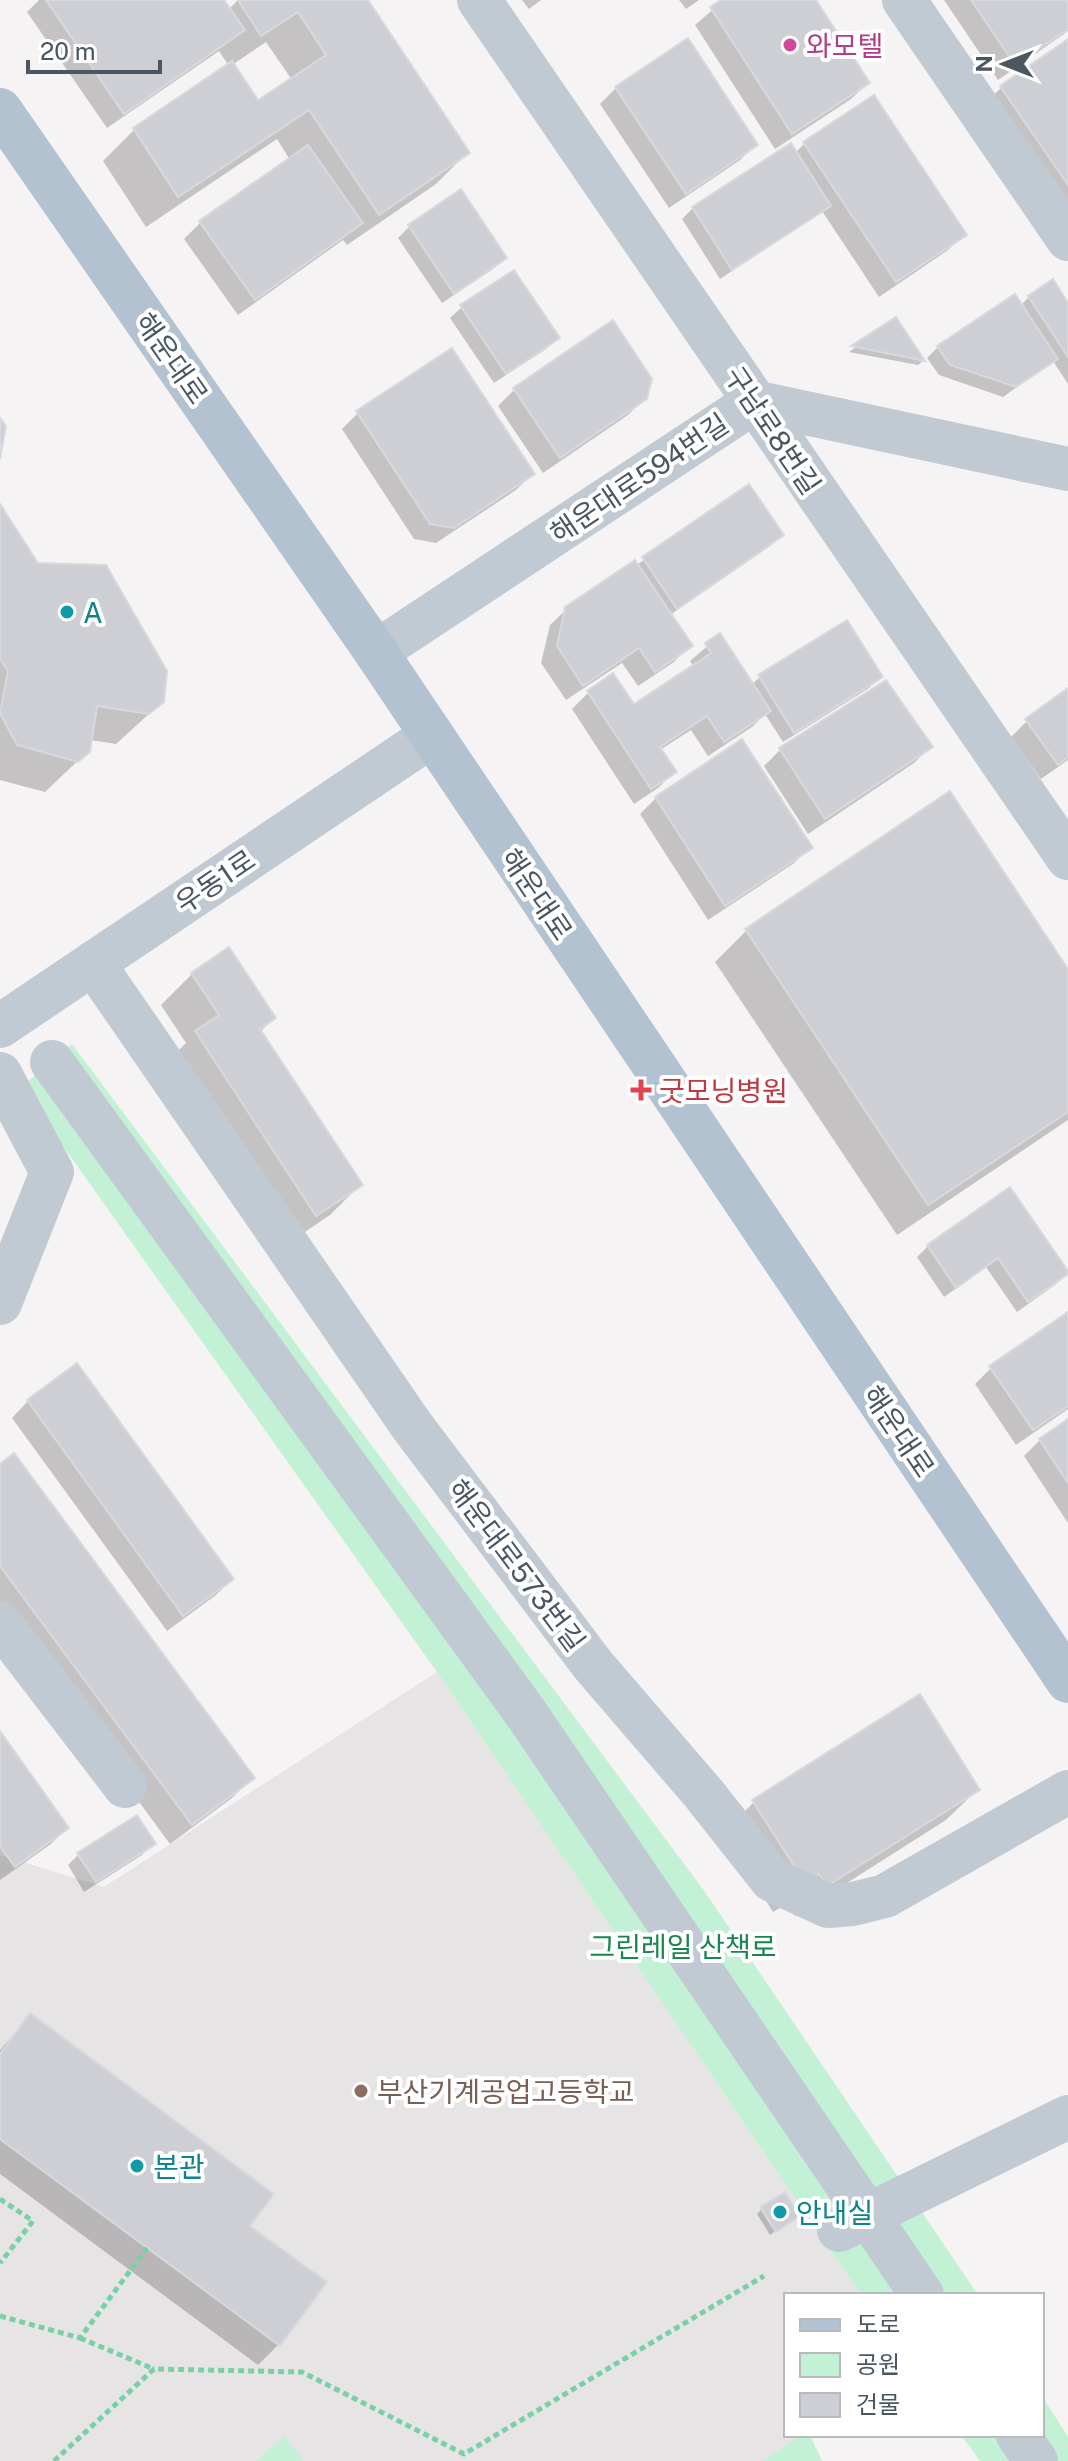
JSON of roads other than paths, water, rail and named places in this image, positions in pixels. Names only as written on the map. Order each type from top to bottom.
[{"type":"main road","name":"해운대로","points":[[0,110],[376,652],[1068,1681]]},
{"type":"street","name":"구남로8번길","points":[[479,0],[1068,858]]},
{"type":"street","points":[[904,0],[1068,239]]},
{"type":"street","name":"해운대로594번길","points":[[376,652],[754,402],[1068,469]]},
{"type":"street","name":"우동1로","points":[[0,1026],[431,736]]},
{"type":"street","name":"해운대로573번길","points":[[93,963],[412,1426],[593,1665],[704,1794],[772,1880],[828,1906],[885,1896],[1068,1792]]},
{"type":"street","points":[[52,1062],[525,1712],[921,2293]]},
{"type":"street","points":[[0,1074],[52,1172],[0,1303]]},
{"type":"street","points":[[0,1623],[125,1786]]},
{"type":"street","points":[[839,2230],[1068,2117]]},
{"type":"street","points":[[1019,2437],[1036,2461]]},
{"type":"place","name":"와모텔","points":[[790,45]]},
{"type":"place","name":"A","points":[[67,612]]},
{"type":"place","name":"굿모닝병원","points":[[641,1090]]},
{"type":"place","name":"부산기계공업고등학교","points":[[361,2091]]},
{"type":"place","name":"본관","points":[[137,2166]]},
{"type":"place","name":"안내실","points":[[780,2212]]},
{"type":"park label","name":"그린레일 산책로","points":[[683,1946]]}]
